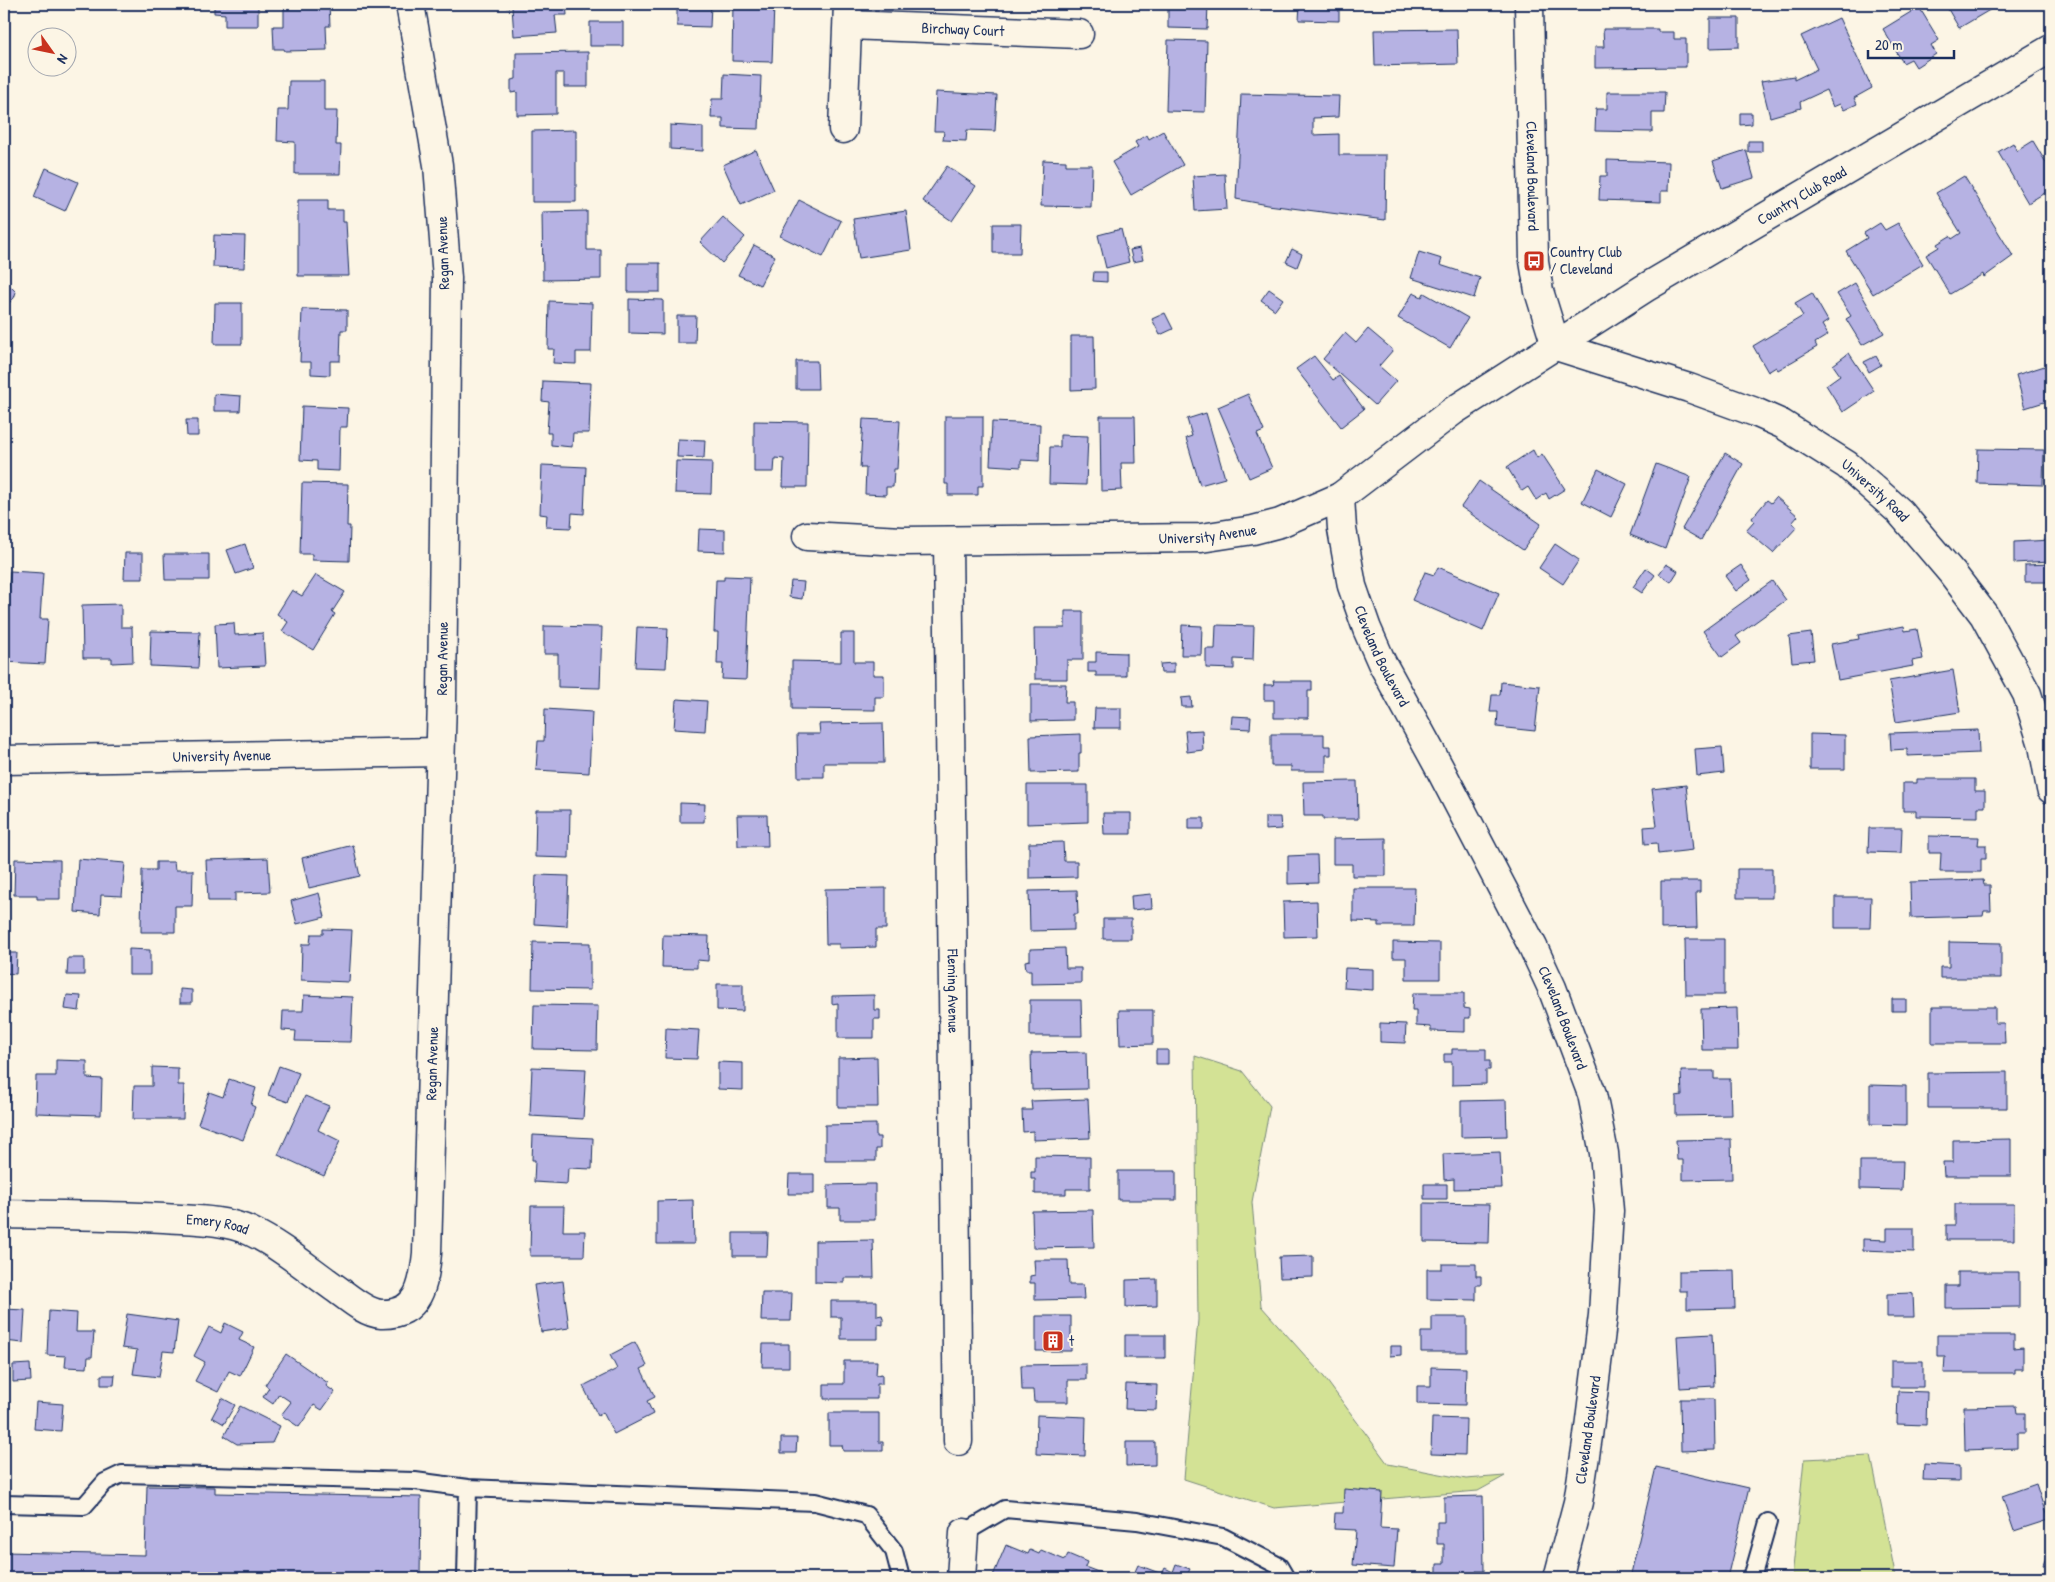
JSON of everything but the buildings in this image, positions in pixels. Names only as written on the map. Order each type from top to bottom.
[{"type":"street","name":"Regan Avenue","points":[[405,1309],[418,1297],[424,1281],[427,1253],[440,752],[446,278],[438,165],[410,4]]},
{"type":"street","name":"Cleveland Boulevard","points":[[1529,4],[1534,261],[1538,291],[1556,346]]},
{"type":"street","name":"Birchway Court","points":[[848,14],[1079,34]]},
{"type":"street","points":[[843,129],[848,14]]},
{"type":"street","name":"Country Club Road","points":[[1556,346],[1645,288],[2051,49]]},
{"type":"street","name":"University Avenue","points":[[807,536],[948,541],[1201,538],[1226,536],[1280,523],[1340,497],[1453,411],[1556,346]]},
{"type":"street","name":"University Road","points":[[1556,346],[1689,388],[1782,424],[1847,465],[1900,512],[1952,573],[1984,615],[2027,694],[2043,745],[2051,789]]},
{"type":"street","name":"Cleveland Boulevard","points":[[1340,497],[1342,529],[1352,586],[1367,629],[1382,663],[1439,767],[1533,947],[1552,988],[1592,1094],[1604,1153],[1609,1211],[1603,1315],[1578,1502],[1558,1578]]},
{"type":"street","name":"Fleming Avenue","points":[[948,541],[958,1441]]},
{"type":"street","name":"University Avenue","points":[[4,760],[440,752]]},
{"type":"street","name":"Emery Road","points":[[4,1214],[110,1215],[202,1220],[235,1226],[250,1231],[283,1251],[361,1306],[379,1314],[405,1309]]},
{"type":"street","points":[[961,1578],[964,1533]]},
{"type":"lane","points":[[4,1504],[84,1506],[105,1482],[122,1474],[415,1481],[468,1488],[816,1502],[866,1516],[894,1551],[901,1578]]},
{"type":"lane","points":[[466,1578],[468,1488]]},
{"type":"lane","points":[[964,1533],[1005,1509],[1137,1521],[1223,1537],[1279,1566],[1286,1578]]},
{"type":"lane","points":[[1752,1578],[1768,1522]]},
{"type":"green space","points":[[1195,1056],[1242,1071],[1270,1106],[1252,1202],[1261,1306],[1324,1377],[1388,1464],[1466,1479],[1505,1476],[1478,1491],[1274,1508],[1184,1479],[1198,1320]]},
{"type":"green space","points":[[1871,1456],[1896,1578],[1792,1578],[1804,1459]]},
{"type":"place","name":"Country Club / Cleveland","points":[[1534,261]]},
{"type":"place","name":"t","points":[[1053,1341]]}]
